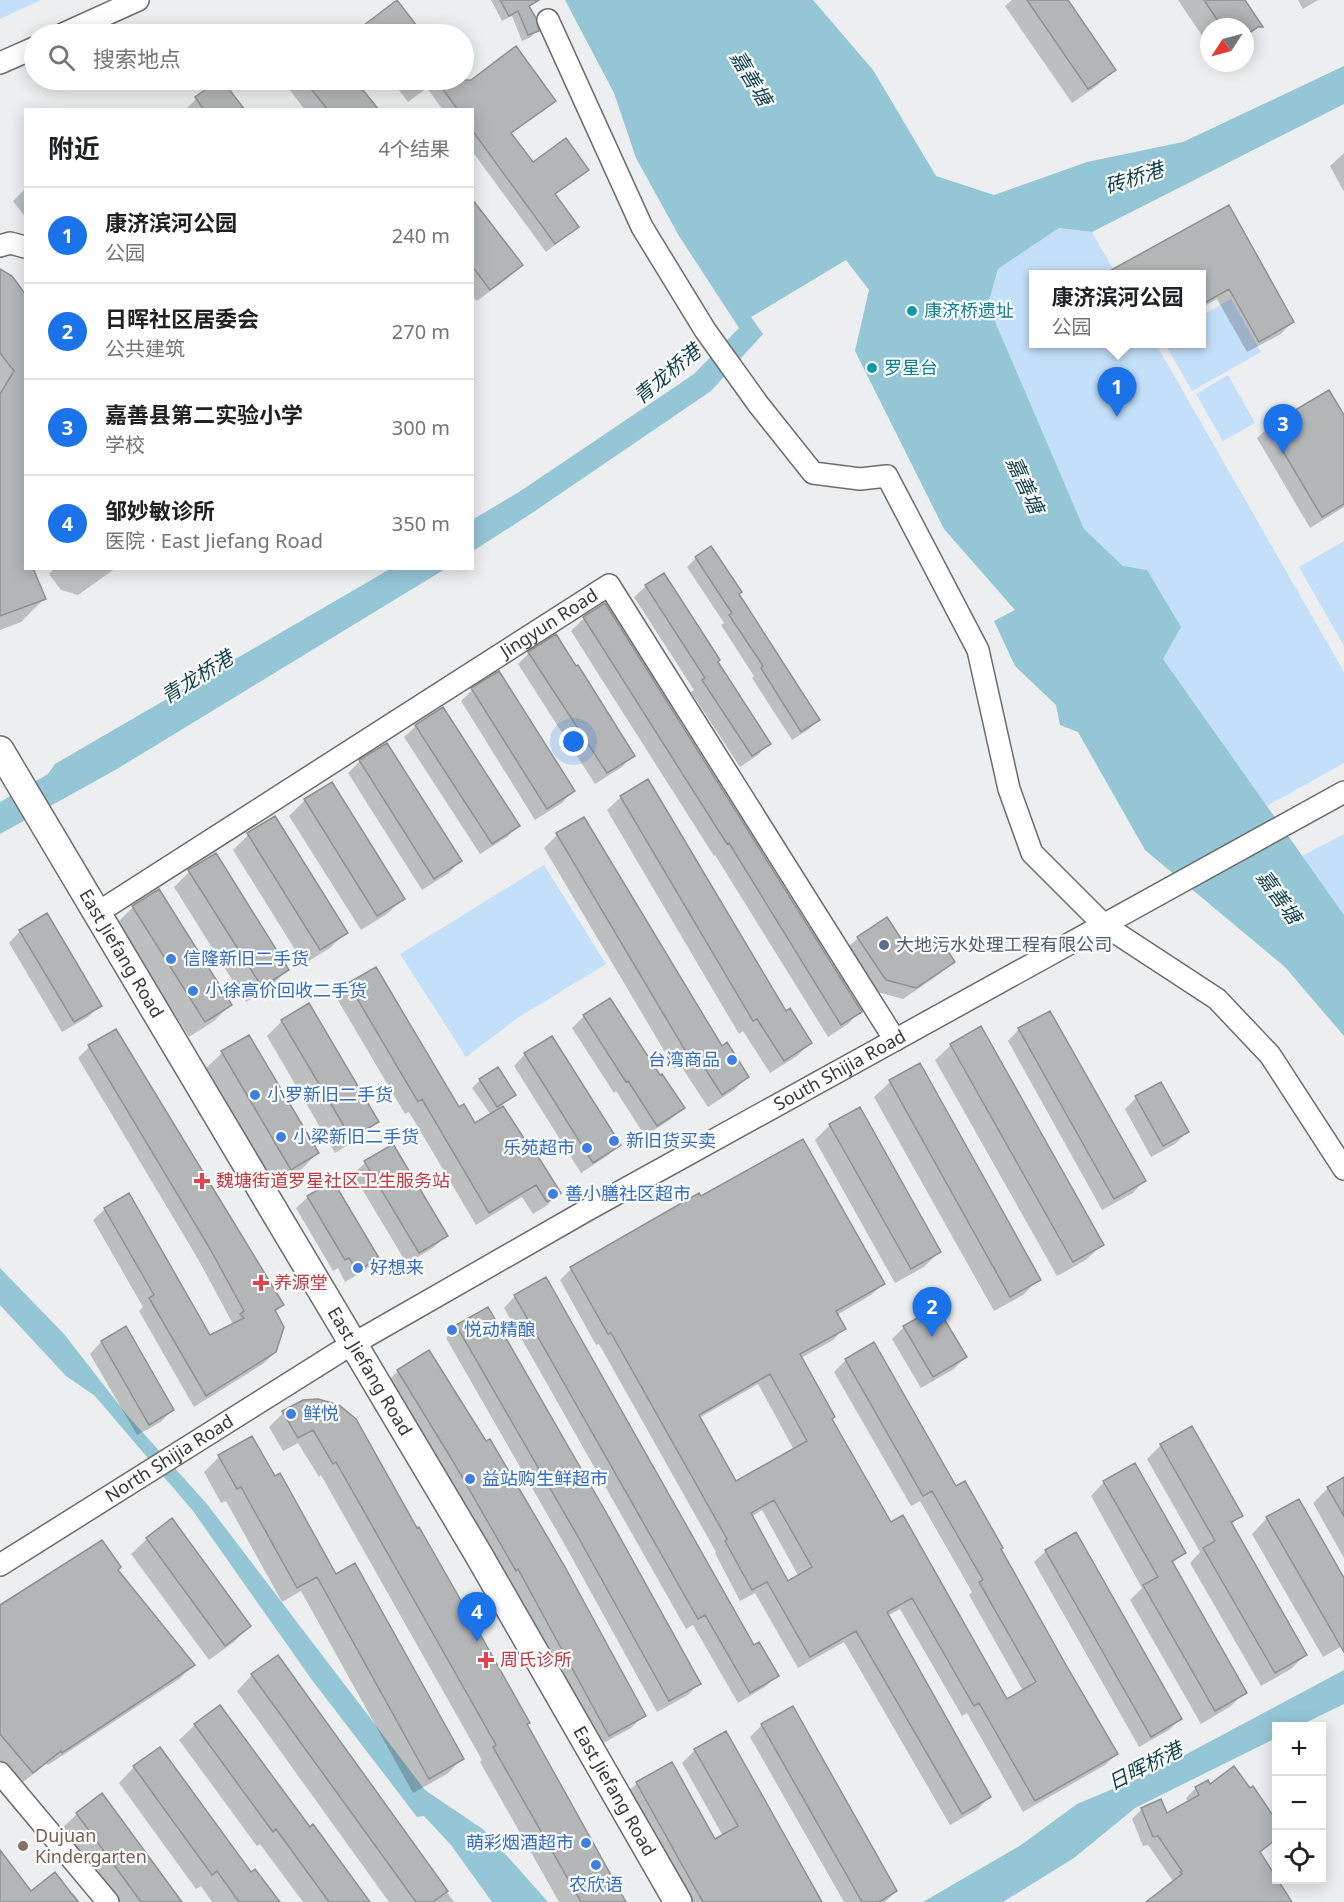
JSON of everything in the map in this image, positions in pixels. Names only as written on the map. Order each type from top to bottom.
[{"type":"main road","name":"East Jiefang Road","points":[[3,766],[40,835],[345,1348],[477,1552],[678,1902]]},
{"type":"main road","name":"East Jiefang Road","points":[[40,835],[97,913],[226,1128],[345,1348],[660,1902]]},
{"type":"street","points":[[85,24],[138,0]]},
{"type":"street","points":[[548,20],[642,227],[705,330],[758,404],[813,473],[860,479],[887,476],[978,650],[1009,789],[1032,853],[1104,925],[1216,999],[1270,1055],[1344,1169]]},
{"type":"street","points":[[0,63],[24,52]]},
{"type":"street","points":[[0,246],[10,243],[24,247]]},
{"type":"street","name":"Jingyun Road","points":[[97,913],[609,585],[895,1040]]},
{"type":"street","name":"South Shijia Road","points":[[345,1348],[589,1209],[1299,819],[1344,792]]},
{"type":"street","name":"North Shijia Road","points":[[0,1565],[345,1348]]},
{"type":"street","points":[[0,1773],[108,1902]]},
{"type":"shaded area","points":[[0,0],[41,0],[0,19]]},
{"type":"shaded area","points":[[1059,228],[1092,232],[1114,270],[1029,270],[1029,348],[1158,348],[1344,672],[1344,763],[1267,806],[1163,659],[1123,566],[1084,529],[988,305],[998,269]]},
{"type":"shaded area","points":[[1231,299],[1261,352],[1192,391],[1167,348],[1206,348],[1206,313]]},
{"type":"shaded area","points":[[1228,375],[1255,423],[1223,441],[1196,394]]},
{"type":"shaded area","points":[[1344,541],[1344,646],[1299,567]]},
{"type":"shaded area","points":[[1344,834],[1344,915],[1302,856]]},
{"type":"shaded area","points":[[544,865],[606,964],[519,1017],[466,1057],[400,954]]},
{"type":"water","points":[[565,0],[813,0],[873,70],[936,176],[994,195],[1087,162],[1183,142],[1344,66],[1344,104],[1092,232],[1059,228],[998,269],[988,305],[1084,529],[1123,566],[1147,570],[1181,627],[1163,659],[1344,915],[1344,1036],[1285,967],[1145,850],[1078,732],[1060,725],[1056,705],[1015,666],[994,621],[1015,610],[944,529],[855,351],[869,290],[846,260],[751,317],[763,334],[711,391],[474,550],[474,519],[519,492],[694,374],[739,328],[679,236],[636,158],[614,93]]},
{"type":"water","points":[[388,570],[443,570],[117,769],[0,834],[0,802],[48,774],[55,764]]},
{"type":"water","points":[[0,1268],[64,1334],[127,1415],[207,1504],[425,1790],[484,1830],[548,1902],[492,1902],[451,1845],[424,1816],[417,1817],[312,1680],[193,1511],[95,1396],[66,1376],[0,1305]]},
{"type":"water","points":[[1344,1670],[1344,1704],[1307,1722],[1272,1722],[1272,1740],[1135,1808],[1074,1858],[1003,1902],[923,1902],[1021,1845],[1077,1804],[1151,1773]]},
{"type":"building","points":[[397,0],[415,24],[365,24]]},
{"type":"building","points":[[500,0],[539,0],[529,6],[536,18],[539,31],[528,35],[518,11],[509,16]]},
{"type":"building","points":[[1027,0],[1068,0],[1116,70],[1088,89]]},
{"type":"building","points":[[1204,0],[1245,0],[1263,27],[1254,30],[1254,18],[1216,18]]},
{"type":"building","points":[[516,46],[556,101],[511,133],[533,162],[566,138],[589,170],[555,194],[579,227],[555,244],[474,133],[474,108],[457,108],[443,90],[474,90],[474,78]]},
{"type":"building","points":[[205,90],[230,90],[243,108],[203,108],[195,97]]},
{"type":"building","points":[[312,90],[363,90],[377,108],[326,108]]},
{"type":"building","points":[[474,202],[523,265],[490,290],[474,269]]},
{"type":"building","points":[[1229,205],[1294,322],[1259,342],[1229,289],[1206,302],[1206,270],[1111,270]]},
{"type":"building","points":[[0,269],[12,276],[24,292],[24,570],[34,570],[46,599],[0,616],[0,394],[14,371],[0,353]]},
{"type":"building","points":[[1329,390],[1344,415],[1344,504],[1322,517],[1268,426]]},
{"type":"building","points":[[711,546],[742,592],[739,594],[820,720],[801,732],[761,668],[763,666],[729,615],[732,613],[695,557]]},
{"type":"building","points":[[664,573],[771,744],[752,756],[702,680],[705,678],[645,585]]},
{"type":"building","points":[[605,603],[862,1012],[841,1025],[729,843],[727,844],[583,617]]},
{"type":"building","points":[[556,634],[635,756],[607,773],[528,652]]},
{"type":"building","points":[[499,671],[575,791],[547,809],[471,688]]},
{"type":"building","points":[[443,707],[520,826],[492,844],[415,725]]},
{"type":"building","points":[[387,743],[462,861],[434,879],[359,760]]},
{"type":"building","points":[[648,779],[786,1011],[790,1008],[812,1043],[784,1061],[757,1019],[753,1021],[620,796]]},
{"type":"building","points":[[332,782],[405,899],[377,916],[304,799]]},
{"type":"building","points":[[275,816],[348,933],[320,950],[247,833]]},
{"type":"building","points":[[584,817],[722,1046],[727,1042],[749,1077],[722,1095],[695,1053],[689,1057],[556,833]]},
{"type":"building","points":[[216,853],[289,970],[262,987],[188,870]]},
{"type":"building","points":[[159,889],[232,1005],[205,1022],[132,906]]},
{"type":"building","points":[[47,913],[102,1006],[74,1022],[19,930]]},
{"type":"building","name":"大地污水处理工程有限公司","points":[[887,917],[911,954],[938,936],[955,962],[916,988],[886,980],[857,937]]},
{"type":"building","points":[[376,967],[459,1107],[464,1104],[475,1123],[503,1106],[561,1193],[547,1202],[536,1185],[489,1213],[422,1099],[418,1102],[348,983]]},
{"type":"building","points":[[610,998],[660,1075],[662,1074],[685,1108],[657,1126],[583,1015]]},
{"type":"building","points":[[309,1003],[379,1122],[351,1138],[281,1020]]},
{"type":"building","points":[[1050,1011],[1146,1181],[1114,1199],[1018,1028]]},
{"type":"building","points":[[981,1026],[1104,1245],[1073,1262],[950,1044]]},
{"type":"building","points":[[116,1029],[284,1305],[275,1310],[284,1327],[276,1352],[206,1396],[149,1298],[154,1295],[104,1208],[129,1193],[210,1335],[244,1318],[240,1314],[244,1311],[209,1247],[88,1045]]},
{"type":"building","points":[[249,1035],[319,1153],[291,1170],[221,1051]]},
{"type":"building","points":[[552,1036],[621,1145],[593,1163],[524,1053]]},
{"type":"building","points":[[920,1063],[1041,1280],[1010,1297],[889,1080]]},
{"type":"building","points":[[498,1067],[516,1095],[497,1107],[479,1079]]},
{"type":"building","points":[[1161,1082],[1189,1132],[1163,1146],[1135,1096]]},
{"type":"building","points":[[860,1107],[941,1252],[911,1269],[829,1124]]},
{"type":"building","points":[[803,1139],[885,1284],[836,1311],[846,1329],[800,1354],[835,1417],[832,1419],[891,1522],[903,1515],[1007,1699],[1036,1682],[979,1582],[983,1580],[932,1491],[923,1496],[845,1359],[874,1342],[956,1486],[965,1481],[1066,1665],[1118,1754],[1035,1801],[979,1703],[974,1706],[912,1598],[887,1612],[991,1797],[962,1814],[856,1631],[810,1657],[767,1582],[752,1590],[725,1541],[727,1539],[611,1333],[608,1334],[570,1267],[699,1193],[701,1196]],"holes":[[[770,1374],[807,1441],[736,1481],[699,1415]],[[774,1500],[812,1567],[788,1581],[751,1513]]]},
{"type":"building","points":[[393,1144],[448,1236],[419,1253],[364,1161]]},
{"type":"building","points":[[333,1181],[379,1258],[357,1271],[349,1258],[345,1260],[307,1196]]},
{"type":"building","points":[[546,1277],[754,1645],[759,1642],[779,1676],[750,1693],[705,1615],[698,1619],[514,1295]]},
{"type":"building","points":[[488,1307],[701,1684],[669,1701],[456,1325]]},
{"type":"building","points":[[937,1307],[967,1357],[933,1377],[903,1326]]},
{"type":"building","points":[[126,1326],[174,1410],[149,1425],[101,1341]]},
{"type":"building","points":[[429,1350],[486,1441],[490,1439],[565,1567],[646,1716],[609,1736],[518,1569],[516,1571],[397,1370]]},
{"type":"building","points":[[318,1399],[339,1405],[356,1419],[530,1723],[527,1724],[626,1902],[581,1902],[493,1747],[496,1745],[336,1462],[333,1464],[313,1430],[298,1438],[282,1411],[303,1400]]},
{"type":"building","points":[[1192,1426],[1243,1516],[1231,1522],[1307,1655],[1275,1673],[1203,1548],[1215,1541],[1160,1444]]},
{"type":"building","points":[[252,1436],[275,1476],[280,1473],[336,1574],[355,1563],[464,1759],[429,1779],[317,1577],[297,1588],[241,1487],[237,1489],[218,1455]]},
{"type":"building","points":[[1135,1463],[1186,1553],[1172,1561],[1247,1693],[1215,1711],[1143,1585],[1158,1577],[1103,1481]]},
{"type":"building","points":[[1344,1477],[1344,1516],[1327,1487]]},
{"type":"building","points":[[1299,1499],[1344,1578],[1344,1652],[1266,1517]]},
{"type":"building","points":[[172,1518],[251,1626],[225,1646],[146,1538]]},
{"type":"building","points":[[1076,1532],[1182,1719],[1151,1737],[1045,1550]]},
{"type":"building","points":[[102,1540],[121,1567],[118,1570],[195,1665],[62,1753],[61,1751],[33,1773],[0,1734],[0,1605]]},
{"type":"building","points":[[278,1655],[448,1891],[433,1902],[416,1902],[251,1674]]},
{"type":"building","points":[[220,1705],[310,1827],[313,1824],[370,1902],[329,1902],[276,1829],[273,1832],[194,1724]]},
{"type":"building","points":[[793,1706],[897,1891],[879,1902],[862,1902],[761,1724]]},
{"type":"building","points":[[726,1731],[822,1902],[703,1902],[681,1863],[636,1782],[672,1762],[715,1839],[738,1826],[694,1749]]},
{"type":"building","points":[[160,1747],[251,1872],[255,1869],[280,1902],[239,1902],[217,1871],[212,1875],[133,1766]]},
{"type":"building","points":[[1234,1766],[1250,1788],[1253,1786],[1272,1814],[1272,1842],[1260,1852],[1272,1871],[1272,1884],[1280,1884],[1292,1902],[1146,1902],[1182,1874],[1180,1872],[1182,1871],[1158,1836],[1153,1837],[1141,1808],[1161,1799],[1167,1813],[1199,1795],[1195,1787],[1208,1780],[1210,1784]]},
{"type":"building","points":[[102,1793],[182,1902],[141,1902],[76,1813]]},
{"type":"building","points":[[0,1850],[31,1891],[55,1872],[78,1902],[0,1902]]},
{"type":"place","name":"康济桥遗址","points":[[912,311]]},
{"type":"place","name":"罗星台","points":[[872,368]]},
{"type":"place","name":"康济滨河公园","points":[[1117,417]]},
{"type":"place","name":"嘉善县第二实验小学","points":[[1283,454]]},
{"type":"place","name":"大地污水处理工程有限公司","points":[[884,945]]},
{"type":"place","name":"信隆新旧二手货","points":[[171,959]]},
{"type":"place","name":"小徐高价回收二手货","points":[[193,991]]},
{"type":"place","name":"台湾商品","points":[[732,1060]]},
{"type":"place","name":"小罗新旧二手货","points":[[255,1095]]},
{"type":"place","name":"小梁新旧二手货","points":[[281,1137]]},
{"type":"place","name":"新旧货买卖","points":[[614,1141]]},
{"type":"place","name":"乐苑超市","points":[[587,1148]]},
{"type":"place","name":"魏塘街道罗星社区卫生服务站","points":[[202,1181]]},
{"type":"place","name":"善小膳社区超市","points":[[553,1194]]},
{"type":"place","name":"好想来","points":[[358,1268]]},
{"type":"place","name":"养源堂","points":[[261,1283]]},
{"type":"place","name":"悦动精酿","points":[[452,1330]]},
{"type":"place","name":"日晖社区居委会","points":[[932,1337]]},
{"type":"place","name":"鲜悦","points":[[291,1414]]},
{"type":"place","name":"益站购生鲜超市","points":[[470,1479]]},
{"type":"place","name":"邹妙敏诊所","points":[[477,1642]]},
{"type":"place","name":"周氏诊所","points":[[486,1660]]},
{"type":"place","name":"萌彩烟酒超市","points":[[586,1843]]},
{"type":"place","name":"Dujuan Kindergarten","points":[[23,1846]]},
{"type":"place","name":"农欣语","points":[[596,1865]]},
{"type":"water label","name":"嘉善塘","points":[[751,78]]},
{"type":"water label","name":"砖桥港","points":[[1134,178]]},
{"type":"water label","name":"青龙桥港","points":[[667,374]]},
{"type":"water label","name":"嘉善塘","points":[[1025,485]]},
{"type":"water label","name":"青龙桥港","points":[[197,677]]},
{"type":"water label","name":"嘉善塘","points":[[1279,897]]},
{"type":"water label","name":"日晖桥港","points":[[1145,1766]]}]
